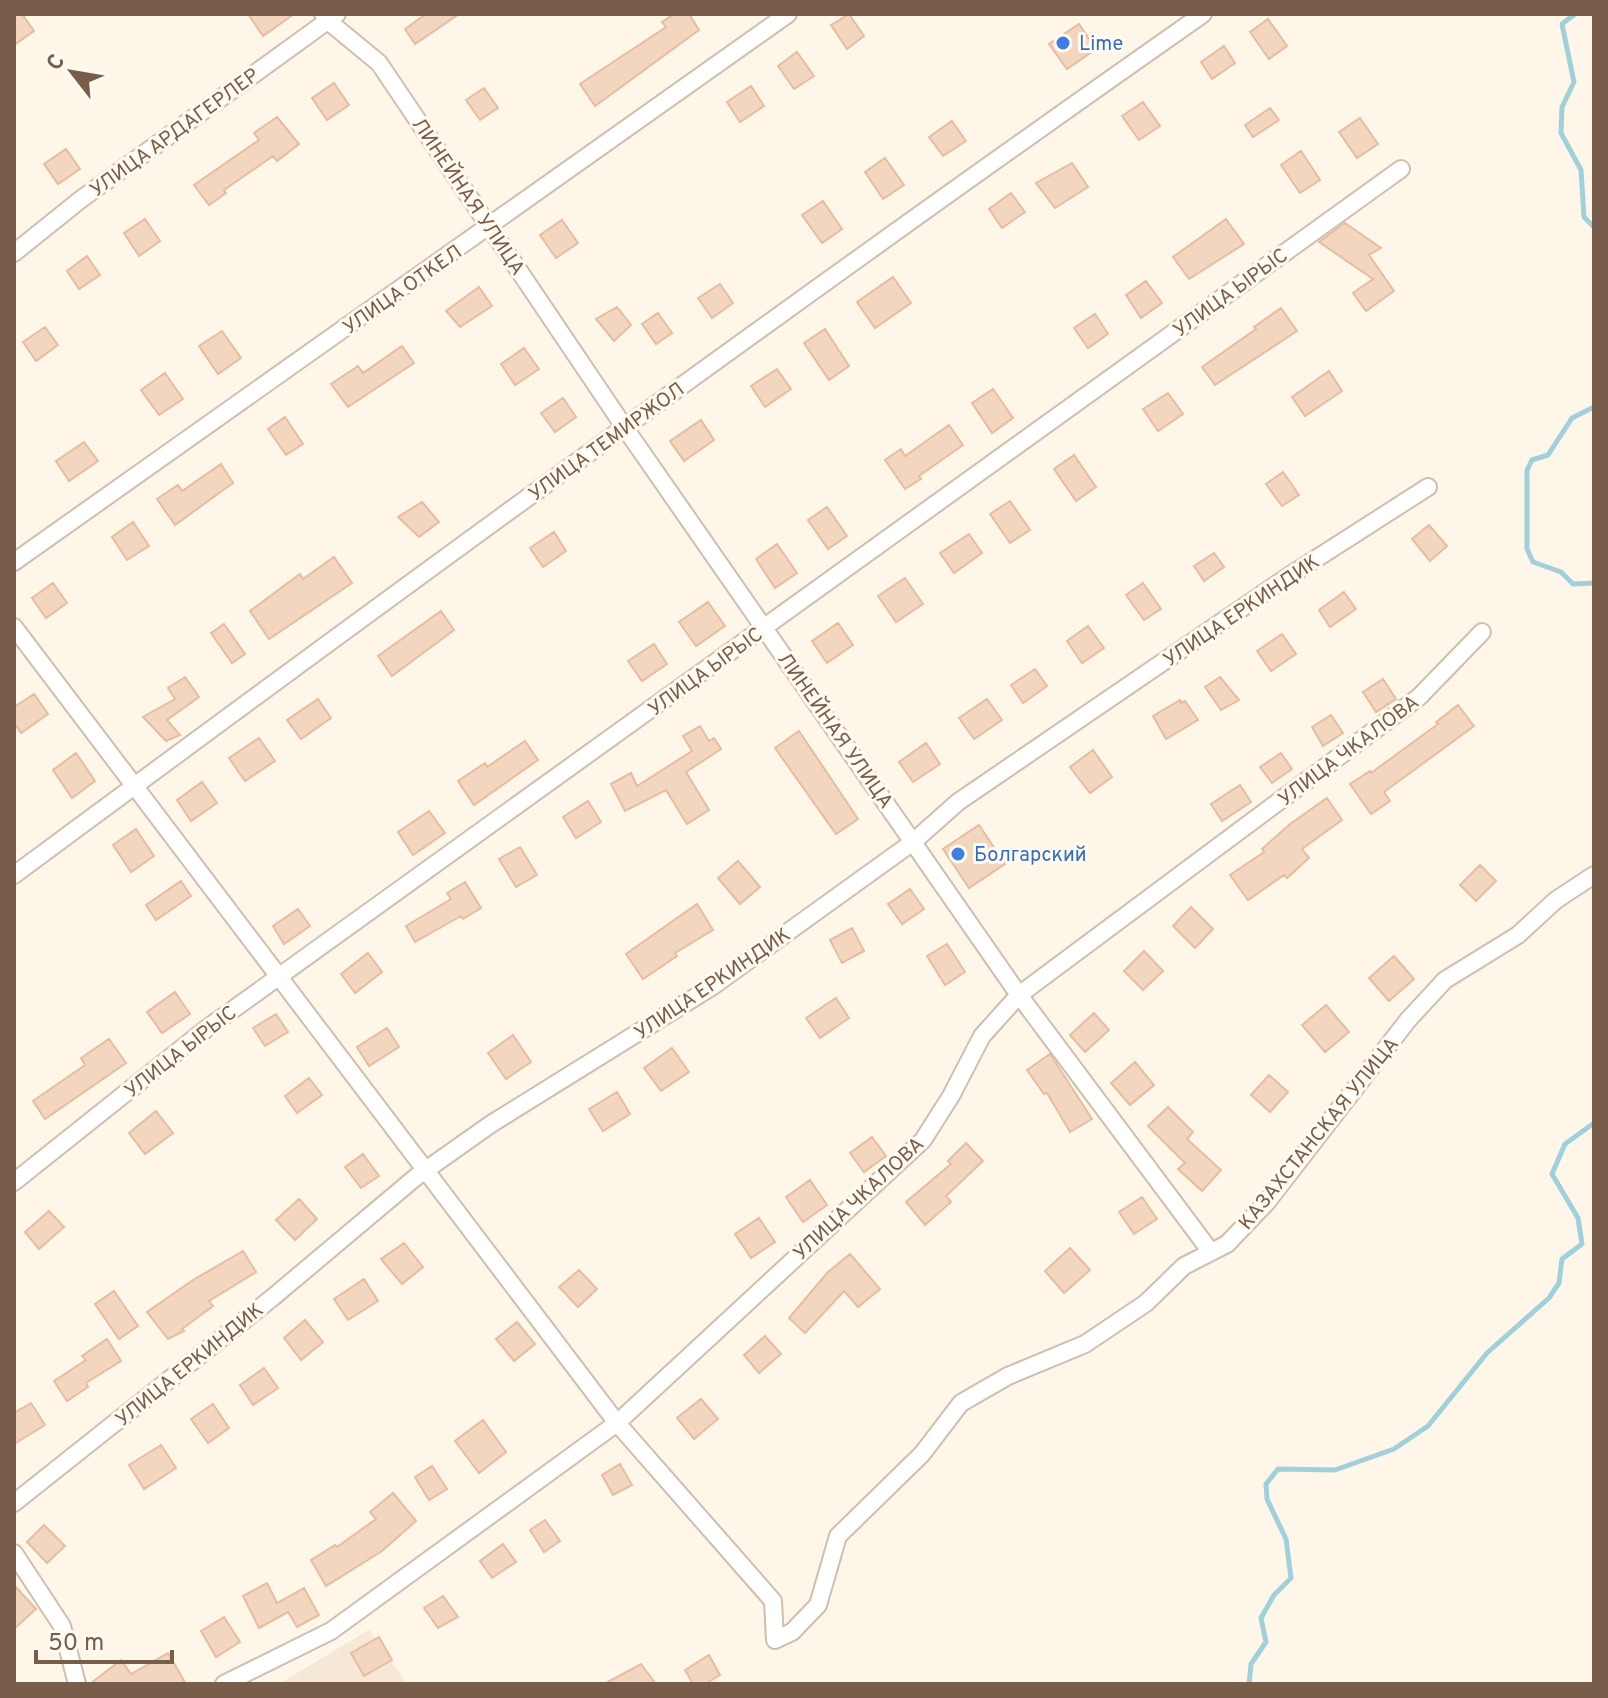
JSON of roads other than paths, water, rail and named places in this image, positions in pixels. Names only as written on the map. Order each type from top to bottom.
[{"type":"street","name":"УЛИЦА ОТКЕЛ","points":[[14,562],[788,14]]},
{"type":"street","name":"УЛИЦА ТЕМИРЖОЛ","points":[[14,875],[625,428],[1203,14]]},
{"type":"street","name":"ЛИНЕЙНАЯ УЛИЦА","points":[[329,16],[379,63],[625,428],[1019,995],[1211,1252]]},
{"type":"street","name":"УЛИЦА АРДАГЕРЛЕР","points":[[14,253],[80,200],[329,16]]},
{"type":"street","name":"УЛИЦА ЫРЫС","points":[[14,1182],[206,1029],[1401,169]]},
{"type":"street","name":"УЛИЦА ЕРКИНДИК","points":[[14,1503],[272,1298],[424,1171],[491,1124],[713,986],[913,842],[971,793],[1286,578],[1428,487]]},
{"type":"street","points":[[14,627],[617,1423]]},
{"type":"street","name":"УЛИЦА ЧКАЛОВА","points":[[224,1684],[331,1631],[617,1423],[923,1140],[951,1096],[982,1036],[1019,995],[1419,697],[1482,632]]},
{"type":"street","name":"КАЗАХСТАНСКАЯ УЛИЦА","points":[[617,1423],[773,1601],[775,1640],[792,1632],[818,1605],[838,1536],[922,1454],[961,1403],[1008,1376],[1085,1344],[1146,1303],[1184,1266],[1227,1244],[1267,1202],[1408,1020],[1445,980],[1518,935],[1556,900],[1594,875]]},
{"type":"street","points":[[14,1553],[62,1626],[77,1684]]},
{"type":"waterway","points":[[1575,14],[1562,24],[1574,82],[1562,107],[1561,133],[1581,170],[1584,217],[1594,227]]},
{"type":"waterway","points":[[1594,407],[1572,418],[1548,455],[1532,460],[1527,470],[1527,549],[1533,562],[1561,572],[1573,584],[1594,583]]},
{"type":"waterway","points":[[1249,1684],[1251,1664],[1266,1642],[1261,1618],[1274,1595],[1291,1578],[1286,1539],[1267,1499],[1266,1484],[1278,1469],[1335,1470],[1394,1449],[1428,1426],[1487,1353],[1549,1298],[1559,1283],[1562,1259],[1582,1244],[1578,1218],[1552,1174],[1565,1144],[1594,1123]]},
{"type":"place","name":"Lime","points":[[1063,43]]},
{"type":"place","name":"Болгарский","points":[[958,854]]}]
